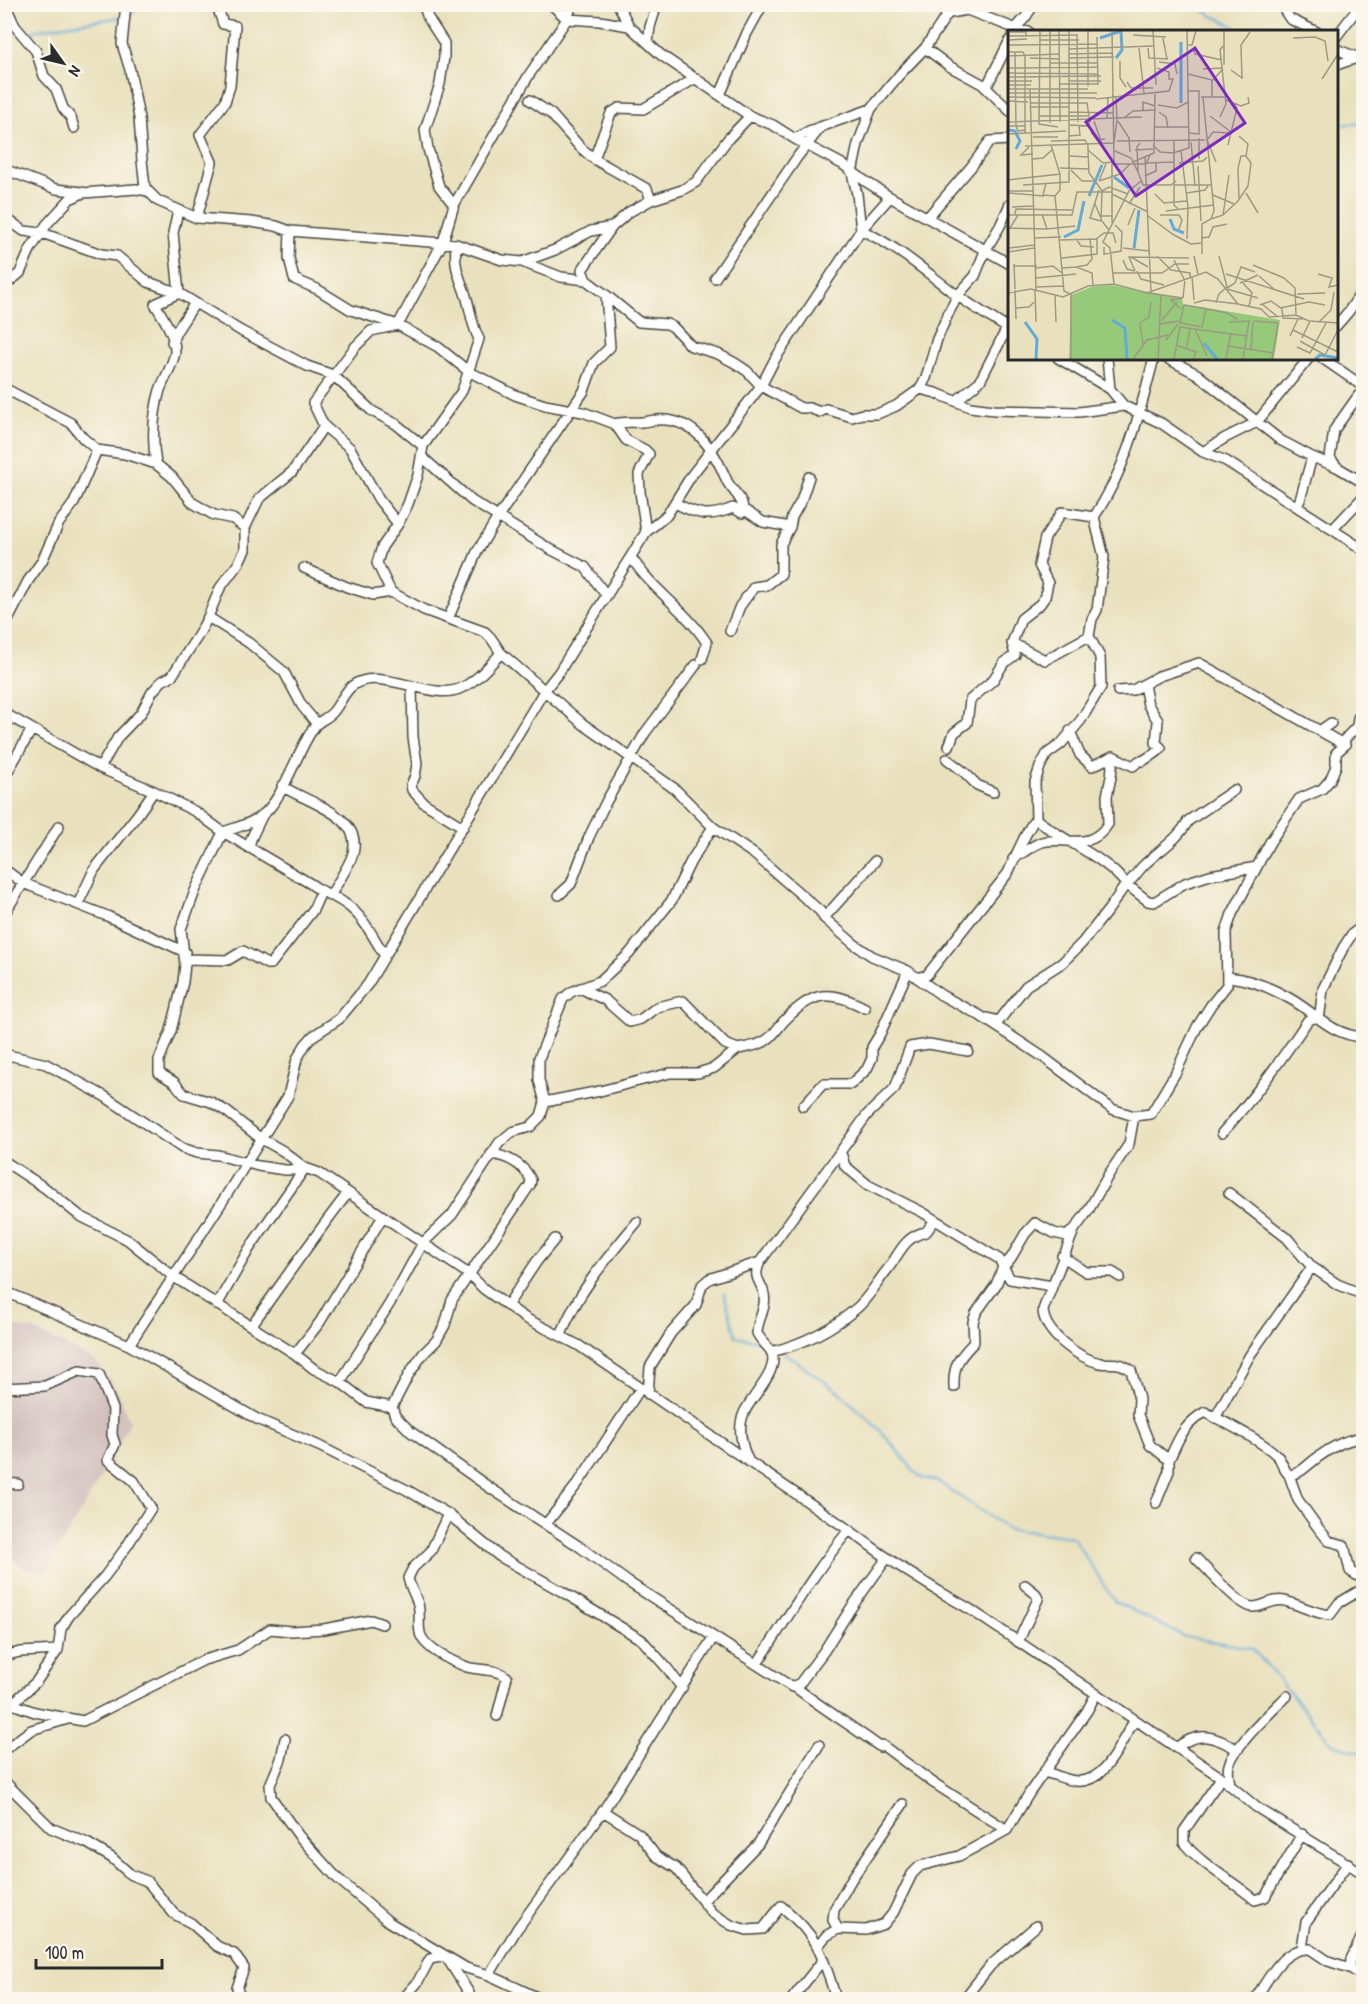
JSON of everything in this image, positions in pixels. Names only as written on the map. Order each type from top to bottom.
[{"type":"street","points":[[5,4],[15,26],[36,51],[44,76],[56,89],[74,128]]},
{"type":"street","points":[[126,4],[122,44],[130,70],[139,118],[145,187],[158,201],[197,218],[259,223],[290,231],[456,244],[502,260],[522,262],[561,277],[586,280],[639,322],[667,324],[673,327],[691,346],[718,354],[735,363],[747,371],[761,386],[801,408],[820,412],[826,409],[852,417],[877,414],[920,389],[926,378],[937,339],[958,295],[975,276],[985,251],[1008,208]]},
{"type":"street","points":[[197,218],[212,162],[200,135],[225,102],[232,70],[235,26],[223,24],[218,9],[222,4]]},
{"type":"street","points":[[423,4],[428,18],[444,43],[440,84],[425,130],[439,186],[454,205]]},
{"type":"street","points":[[551,4],[567,19],[629,26]]},
{"type":"street","points":[[398,524],[379,500],[350,448],[324,426],[313,403],[355,347],[371,331],[398,325],[443,242],[454,205],[530,75],[567,19],[572,4]]},
{"type":"street","points":[[618,4],[629,26],[661,55],[750,116],[773,125],[842,164],[890,196],[1008,263]]},
{"type":"street","points":[[648,42],[657,4]]},
{"type":"street","points":[[720,95],[750,25],[764,4]]},
{"type":"street","points":[[861,230],[858,194],[852,172],[858,144],[872,109],[900,74],[925,48],[952,9],[967,9],[1014,30],[1034,4]]},
{"type":"street","points":[[1280,4],[1290,19],[1313,30]]},
{"type":"street","points":[[1338,35],[1361,4]]},
{"type":"street","points":[[986,88],[1008,44]]},
{"type":"street","points":[[925,48],[939,60],[969,75],[1008,109]]},
{"type":"street","points":[[1338,50],[1360,59]]},
{"type":"street","points":[[1338,64],[1360,59]]},
{"type":"street","points":[[594,159],[611,113],[619,108],[643,109],[696,78]]},
{"type":"street","points":[[530,100],[551,114],[580,147],[594,159],[647,189],[651,200]]},
{"type":"street","points":[[795,139],[820,127],[872,109]]},
{"type":"street","points":[[586,280],[582,270],[612,227],[628,212],[696,182],[728,139],[750,116]]},
{"type":"street","points":[[716,278],[820,127]]},
{"type":"street","points":[[927,218],[990,141],[1008,140]]},
{"type":"street","points":[[4,169],[56,189],[83,192],[135,189],[148,191]]},
{"type":"street","points":[[4,286],[20,273],[30,250],[47,224],[70,199],[83,192]]},
{"type":"street","points":[[129,1345],[288,1096],[297,1059],[305,1045],[313,1036],[339,1019],[368,984],[544,691],[559,672],[646,532],[667,514],[691,476],[761,386],[775,359],[861,230],[890,196]]},
{"type":"street","points":[[178,211],[173,233],[179,292]]},
{"type":"street","points":[[4,217],[24,231],[42,233],[101,254],[117,256],[148,282],[179,292],[241,331],[307,366],[333,375],[372,411],[396,424],[423,446]]},
{"type":"street","points":[[522,262],[555,250],[591,231],[612,227]]},
{"type":"street","points":[[861,230],[873,235],[958,295],[1008,326]]},
{"type":"street","points":[[290,231],[289,258],[294,279],[317,289],[351,310],[398,325],[438,347],[468,371],[515,395],[545,405],[572,409],[615,424],[626,421],[640,423],[657,420],[676,421],[692,428],[712,449],[728,483],[743,504],[743,509],[763,522],[790,527]]},
{"type":"street","points":[[456,244],[454,265],[467,300],[472,325],[479,339],[462,391],[423,446],[418,475],[408,504],[382,547],[377,563],[391,592],[424,610],[484,632],[501,653],[583,724],[675,789],[712,827],[754,855],[820,911],[824,918],[854,944],[872,956],[908,971],[941,995],[979,1015],[1043,1057],[1112,1109],[1134,1116],[1151,1114],[1176,1072],[1204,1015],[1227,985],[1225,960],[1228,924],[1270,842],[1299,800],[1322,789],[1330,780],[1336,766],[1335,753],[1345,745]]},
{"type":"street","points":[[1338,324],[1364,288]]},
{"type":"street","points":[[156,464],[153,445],[154,422],[160,391],[175,351],[170,328],[155,304],[179,292]]},
{"type":"street","points":[[448,619],[477,552],[498,517],[584,391],[594,363],[610,347],[606,295]]},
{"type":"street","points":[[172,342],[195,303]]},
{"type":"street","points":[[956,400],[980,381],[1008,329]]},
{"type":"street","points":[[1061,360],[1110,389],[1124,406],[1161,423],[1203,452],[1226,461],[1364,550]]},
{"type":"street","points":[[1107,360],[1110,389]]},
{"type":"street","points":[[1036,819],[1035,782],[1040,767],[1047,754],[1061,744],[1081,720],[1101,687],[1100,657],[1089,636],[1092,619],[1097,610],[1104,557],[1094,517],[1116,482],[1132,443],[1153,360]]},
{"type":"street","points":[[1170,360],[1197,375],[1280,440],[1312,458],[1337,467],[1364,483]]},
{"type":"street","points":[[1203,452],[1257,422],[1307,360]]},
{"type":"street","points":[[1325,360],[1364,387]]},
{"type":"street","points":[[4,388],[71,423],[97,450],[125,454],[156,464],[172,477],[193,503],[208,513],[233,519],[245,528]]},
{"type":"street","points":[[920,389],[956,400],[970,407],[994,410],[1079,412],[1124,406]]},
{"type":"street","points":[[1337,467],[1330,458],[1334,430],[1358,396],[1364,395]]},
{"type":"street","points":[[615,424],[626,440],[649,454],[639,474],[646,532]]},
{"type":"street","points":[[100,768],[118,737],[141,713],[152,692],[162,681],[172,676],[208,617],[220,588],[238,564],[245,550],[245,528],[260,499],[292,472],[324,426]]},
{"type":"street","points":[[4,628],[28,581],[42,561],[59,524],[74,503],[97,450]]},
{"type":"street","points":[[421,456],[472,501],[550,549],[585,567],[606,595]]},
{"type":"street","points":[[1297,506],[1312,458]]},
{"type":"street","points":[[730,631],[740,606],[754,587],[767,585],[781,574],[781,544],[801,501],[809,477]]},
{"type":"street","points":[[1333,529],[1364,496]]},
{"type":"street","points":[[675,502],[691,512],[703,515],[715,515],[733,508],[742,513]]},
{"type":"street","points":[[949,746],[954,733],[968,723],[970,700],[993,680],[1004,663],[1015,655],[1012,643],[1021,619],[1045,597],[1048,583],[1039,565],[1046,538],[1062,512],[1094,517]]},
{"type":"street","points":[[559,895],[571,884],[589,837],[645,733],[699,662],[707,643],[697,627],[651,583],[631,557]]},
{"type":"street","points":[[304,568],[373,595],[391,592]]},
{"type":"street","points":[[208,617],[249,643],[284,672],[302,706],[317,724]]},
{"type":"street","points":[[1012,643],[1045,660],[1089,636]]},
{"type":"street","points":[[249,848],[262,816],[317,724],[330,715],[347,692],[358,683],[368,679],[447,692],[458,690],[484,671],[501,653]]},
{"type":"street","points":[[1118,691],[1133,690],[1159,676],[1199,663],[1345,745]]},
{"type":"street","points":[[1113,756],[1133,766],[1161,748],[1156,743],[1158,721],[1148,705],[1144,685]]},
{"type":"street","points":[[412,687],[413,737],[417,764],[411,785],[412,790],[424,803],[463,827]]},
{"type":"street","points":[[4,713],[100,768],[196,812],[249,848],[343,902],[364,921],[385,956]]},
{"type":"street","points":[[1345,745],[1344,740],[1357,726],[1358,718],[1364,717]]},
{"type":"street","points":[[1321,730],[1331,723]]},
{"type":"street","points":[[4,778],[32,729]]},
{"type":"street","points":[[1070,731],[1080,755],[1092,766],[1113,756]]},
{"type":"street","points":[[1013,859],[1041,843],[1069,840],[1082,843],[1096,836],[1108,824],[1107,796],[1113,756]]},
{"type":"street","points":[[947,759],[977,785],[993,792]]},
{"type":"street","points":[[4,869],[23,883],[78,904],[185,955],[228,960],[243,951],[271,964],[326,894],[351,859],[354,848],[352,836],[344,822],[332,812],[282,786]]},
{"type":"street","points":[[979,1015],[999,1021],[1026,986],[1062,963],[1082,943],[1126,884],[1157,852],[1184,829],[1188,821],[1234,790]]},
{"type":"street","points":[[78,904],[94,870],[154,791]]},
{"type":"street","points":[[262,816],[223,832],[195,891],[181,929],[185,955],[179,1004],[159,1060],[159,1073],[174,1082],[184,1094],[211,1102],[226,1111],[260,1138],[316,1174]]},
{"type":"street","points":[[1036,819],[1069,840],[1148,900],[1154,902],[1185,883],[1210,875],[1257,867]]},
{"type":"street","points":[[918,978],[927,975],[1008,873],[1031,822],[1036,819]]},
{"type":"street","points":[[4,914],[59,826]]},
{"type":"street","points":[[340,1382],[390,1303],[423,1243],[452,1215],[499,1143],[512,1132],[525,1129],[536,1122],[541,1116],[545,1102],[539,1080],[539,1058],[563,999],[571,992],[600,981],[636,946],[672,900],[691,861],[712,827]]},
{"type":"street","points":[[824,918],[875,861]]},
{"type":"street","points":[[1222,1133],[1252,1100],[1308,1020],[1320,1013],[1323,989],[1343,948],[1361,928]]},
{"type":"street","points":[[803,1106],[823,1084],[851,1084],[867,1069],[872,1058],[872,1047],[908,971]]},
{"type":"street","points":[[1228,977],[1259,984],[1295,1002],[1338,1032],[1364,1038]]},
{"type":"street","points":[[580,988],[604,1000],[630,1022],[641,1019],[657,1007],[683,1001],[725,1044],[738,1049]]},
{"type":"street","points":[[545,1102],[670,1073],[698,1074],[714,1068],[738,1049],[766,1041],[785,1020],[809,1000],[833,995],[845,997],[865,1008]]},
{"type":"street","points":[[749,1462],[741,1431],[743,1413],[771,1371],[771,1352],[757,1333],[764,1299],[764,1292],[756,1274],[760,1262],[841,1154],[867,1115],[895,1088],[910,1047],[929,1044],[968,1051]]},
{"type":"street","points":[[4,1054],[46,1064],[104,1096],[182,1148],[197,1153],[218,1155],[245,1164],[285,1170],[305,1168],[319,1173],[470,1275],[507,1306],[525,1318],[561,1335],[887,1558],[1018,1642],[1230,1784],[1256,1807],[1364,1874]]},
{"type":"street","points":[[954,1387],[953,1376],[957,1362],[974,1342],[976,1313],[996,1286],[1003,1267],[1011,1258],[1024,1234],[1035,1223],[1054,1233],[1067,1236],[1074,1230],[1089,1211],[1129,1144],[1134,1116]]},
{"type":"street","points":[[492,1154],[523,1167],[531,1180],[530,1185],[452,1300],[445,1325],[436,1341],[423,1354],[409,1374],[392,1407],[395,1416],[411,1432],[713,1638],[795,1687],[828,1712],[1007,1830]]},
{"type":"street","points":[[841,1154],[845,1166],[868,1185],[935,1220],[999,1259],[1010,1279],[1052,1286]]},
{"type":"street","points":[[4,1161],[45,1188],[80,1216],[128,1240],[174,1277],[296,1354],[314,1369],[340,1382],[366,1402],[392,1407]]},
{"type":"street","points":[[217,1305],[255,1240],[305,1168]]},
{"type":"street","points":[[251,1326],[313,1237],[348,1193]]},
{"type":"street","points":[[1229,1193],[1287,1238],[1312,1267],[1337,1284],[1364,1295]]},
{"type":"street","points":[[296,1354],[320,1322],[383,1216]]},
{"type":"street","points":[[771,1352],[818,1334],[840,1322],[863,1302],[888,1270],[902,1245],[921,1233],[926,1233],[935,1220]]},
{"type":"street","points":[[561,1335],[566,1320],[580,1295],[637,1222]]},
{"type":"street","points":[[1074,1230],[1062,1256],[1061,1267],[1043,1310],[1043,1316],[1063,1344],[1101,1363],[1112,1362],[1131,1370],[1139,1399],[1138,1415],[1150,1445],[1169,1461]]},
{"type":"street","points":[[507,1306],[555,1239]]},
{"type":"street","points":[[1062,1256],[1086,1272],[1112,1272],[1120,1277]]},
{"type":"street","points":[[546,1524],[644,1392],[650,1367],[671,1333],[696,1305],[702,1285],[709,1279],[760,1262]]},
{"type":"street","points":[[1215,1418],[1250,1355],[1312,1267]]},
{"type":"street","points":[[4,1291],[129,1345],[257,1419],[319,1446],[448,1514],[500,1556],[642,1640],[682,1688]]},
{"type":"street","points":[[4,1388],[45,1386],[79,1371],[99,1374],[113,1409],[112,1435],[116,1444],[108,1460],[134,1481],[151,1508],[128,1546],[69,1616],[61,1629],[58,1650],[36,1682],[9,1702]]},
{"type":"street","points":[[1156,1503],[1169,1471],[1169,1461],[1183,1429],[1194,1418],[1205,1412],[1246,1434],[1279,1457],[1298,1500],[1329,1541],[1344,1545],[1350,1570],[1364,1580]]},
{"type":"street","points":[[1288,1474],[1295,1474],[1304,1469],[1333,1447],[1353,1438],[1364,1437]]},
{"type":"street","points":[[4,1483],[18,1484]]},
{"type":"street","points":[[448,1514],[430,1551],[413,1568],[408,1578],[418,1606],[420,1630],[422,1638],[431,1647],[449,1658],[468,1667],[500,1672],[507,1677],[496,1716]]},
{"type":"street","points":[[757,1664],[823,1563],[849,1530]]},
{"type":"street","points":[[795,1687],[824,1651],[887,1558]]},
{"type":"street","points":[[1196,1558],[1247,1606],[1255,1607],[1280,1600],[1305,1610],[1330,1615],[1342,1601],[1364,1588]]},
{"type":"street","points":[[1018,1642],[1038,1599],[1036,1594],[1025,1585]]},
{"type":"street","points":[[9,1702],[35,1712],[79,1721],[88,1720],[95,1714],[204,1660],[238,1650],[270,1629],[291,1631],[324,1629],[371,1620],[382,1624]]},
{"type":"street","points":[[489,1975],[517,1929],[603,1811],[713,1638]]},
{"type":"street","points":[[4,1656],[20,1652],[58,1650]]},
{"type":"street","points":[[818,1946],[826,1936],[838,1929],[866,1930],[884,1924],[893,1913],[912,1874],[920,1866],[960,1856],[1007,1830],[1096,1694]]},
{"type":"street","points":[[1230,1784],[1229,1766],[1238,1750],[1287,1696]]},
{"type":"street","points":[[4,1750],[31,1730],[70,1718]]},
{"type":"street","points":[[1044,1772],[1075,1781],[1094,1778],[1106,1767],[1135,1720]]},
{"type":"street","points":[[1176,1748],[1194,1737],[1205,1737],[1217,1738],[1238,1750]]},
{"type":"street","points":[[285,1739],[281,1759],[270,1785],[271,1797],[284,1817],[338,1878],[389,1922],[466,1968],[489,1975],[543,2000]]},
{"type":"street","points":[[703,1901],[758,1844],[819,1745]]},
{"type":"street","points":[[1221,1778],[1184,1831],[1184,1843],[1203,1862],[1244,1890],[1254,1900],[1265,1897],[1302,1834]]},
{"type":"street","points":[[4,1781],[51,1828],[87,1843],[112,1858],[131,1875],[147,1881],[174,1914],[191,1923],[217,1946],[234,1954],[244,1968],[237,1988],[241,2000]]},
{"type":"street","points":[[838,1929],[833,1920],[834,1910],[851,1880],[903,1804]]},
{"type":"street","points":[[603,1811],[639,1834],[656,1856],[676,1868],[712,1913],[731,1925],[747,1930],[763,1929],[781,1906],[808,1932],[818,1946],[835,1996],[833,2000]]},
{"type":"street","points":[[1302,1948],[1306,1922],[1348,1863]]},
{"type":"street","points":[[963,2000],[991,1965],[1036,1926]]},
{"type":"street","points":[[1350,1968],[1351,1959],[1364,1932]]},
{"type":"street","points":[[1254,2000],[1280,1961],[1293,1951],[1302,1948],[1310,1948],[1328,1961],[1350,1968],[1364,1977]]},
{"type":"street","points":[[402,2000],[417,1983],[430,1959],[446,1956]]},
{"type":"street","points":[[446,1956],[470,1993],[470,2000]]},
{"type":"street","points":[[794,1998],[824,1960]]},
{"type":"shaded area","points":[[4,1325],[34,1330],[95,1360],[118,1393],[130,1422],[45,1572],[27,1569],[5,1556]]},
{"type":"waterway","points":[[129,16],[144,4]]},
{"type":"waterway","points":[[1197,4],[1207,13],[1238,30]]},
{"type":"waterway","points":[[25,33],[123,17]]},
{"type":"waterway","points":[[4,37],[16,34]]},
{"type":"waterway","points":[[1338,125],[1364,123]]},
{"type":"waterway","points":[[724,1293],[736,1337],[759,1341]]},
{"type":"waterway","points":[[783,1352],[839,1392],[882,1432],[922,1478],[937,1481],[1008,1529],[1073,1537],[1114,1601],[1185,1637],[1252,1648],[1333,1744],[1364,1754]]}]
